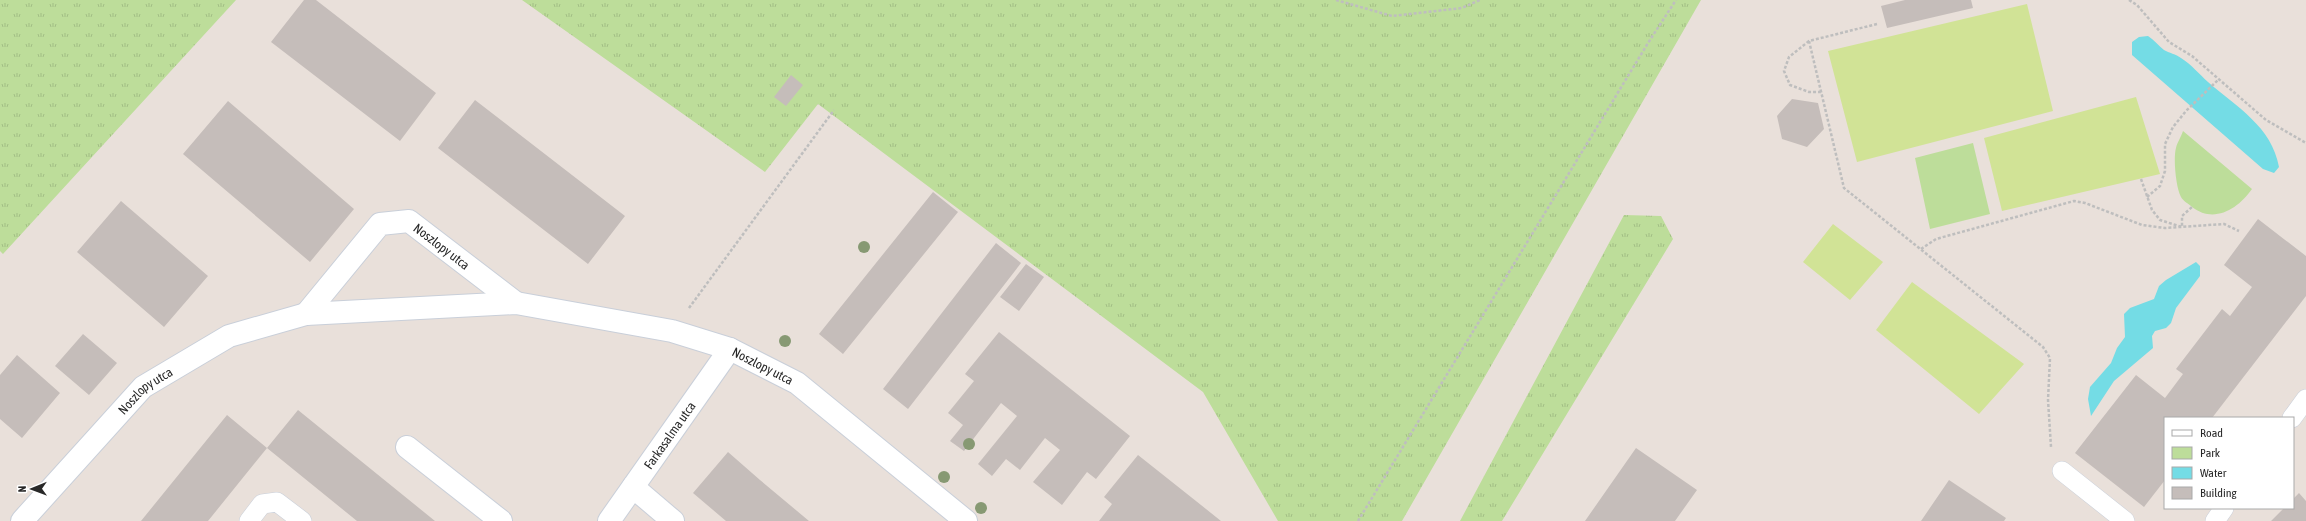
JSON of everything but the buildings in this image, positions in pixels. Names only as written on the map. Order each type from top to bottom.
[{"type":"street","name":"Noszlopy utca","points":[[306,314],[380,224],[409,220],[516,303]]},
{"type":"street","name":"Noszlopy utca","points":[[22,521],[143,387],[229,336],[306,314],[516,303],[672,330],[730,349],[797,382],[966,521]]},
{"type":"street","name":"Farkasalma utca","points":[[609,521],[730,349]]},
{"type":"street","points":[[407,447],[501,521]]},
{"type":"street","points":[[633,487],[672,521]]},
{"type":"lane","points":[[2293,417],[2306,399]]},
{"type":"lane","points":[[2062,471],[2125,521]]},
{"type":"lane","points":[[249,521],[262,504],[277,502],[302,521]]},
{"type":"lane","points":[[2215,521],[2223,509]]},
{"type":"path","points":[[1336,0],[1392,16],[1462,8],[1480,0]]},
{"type":"path","points":[[1358,521],[1648,43],[1676,0]]},
{"type":"path","points":[[2129,0],[2137,5],[2169,42],[2192,56],[2266,120],[2306,143]]},
{"type":"path","points":[[1821,92],[1809,92],[1790,86],[1784,71],[1789,57],[1809,41],[1877,24]]},
{"type":"path","points":[[1809,41],[1844,188],[2043,347],[2050,358],[2048,424],[2052,451],[2062,471]]},
{"type":"path","points":[[2147,198],[2160,186],[2165,171],[2165,144],[2173,127],[2186,111],[2219,79]]},
{"type":"path","points":[[672,330],[834,110]]},
{"type":"path","points":[[2141,179],[2152,210],[2160,220],[2182,227]]},
{"type":"path","points":[[1921,249],[1936,239],[2074,201],[2085,203],[2142,225],[2165,228],[2224,224],[2239,232]]},
{"type":"path","points":[[2182,227],[2182,216],[2192,207]]},
{"type":"green space","points":[[0,0],[236,0],[3,254],[0,251]]},
{"type":"green space","points":[[522,0],[1701,0],[1402,521],[1278,521],[1203,392],[818,104],[765,172]]},
{"type":"green space","points":[[2027,4],[2053,111],[1857,162],[1828,51]]},
{"type":"green space","points":[[2136,97],[2160,174],[2002,211],[1984,138]]},
{"type":"green space","points":[[2183,131],[2252,189],[2240,203],[2225,212],[2209,214],[2200,212],[2182,198],[2179,193],[2176,180],[2175,153]]},
{"type":"green space","points":[[1973,143],[1990,214],[1930,229],[1915,158]]},
{"type":"green space","points":[[1624,215],[1661,216],[1673,239],[1502,521],[1460,521]]},
{"type":"green space","points":[[1833,224],[1883,262],[1850,300],[1803,262]]},
{"type":"green space","points":[[1912,282],[2024,364],[1979,414],[1876,330]]},
{"type":"water","points":[[2148,36],[2164,50],[2179,57],[2189,64],[2252,119],[2269,140],[2275,153],[2279,167],[2274,173],[2263,169],[2132,55],[2132,42],[2139,37]]},
{"type":"water","points":[[2196,262],[2200,266],[2200,276],[2176,308],[2171,323],[2166,328],[2155,331],[2152,336],[2153,348],[2114,381],[2091,416],[2088,399],[2090,387],[2111,363],[2117,348],[2125,337],[2124,314],[2130,308],[2154,299],[2159,286],[2166,280]]}]
